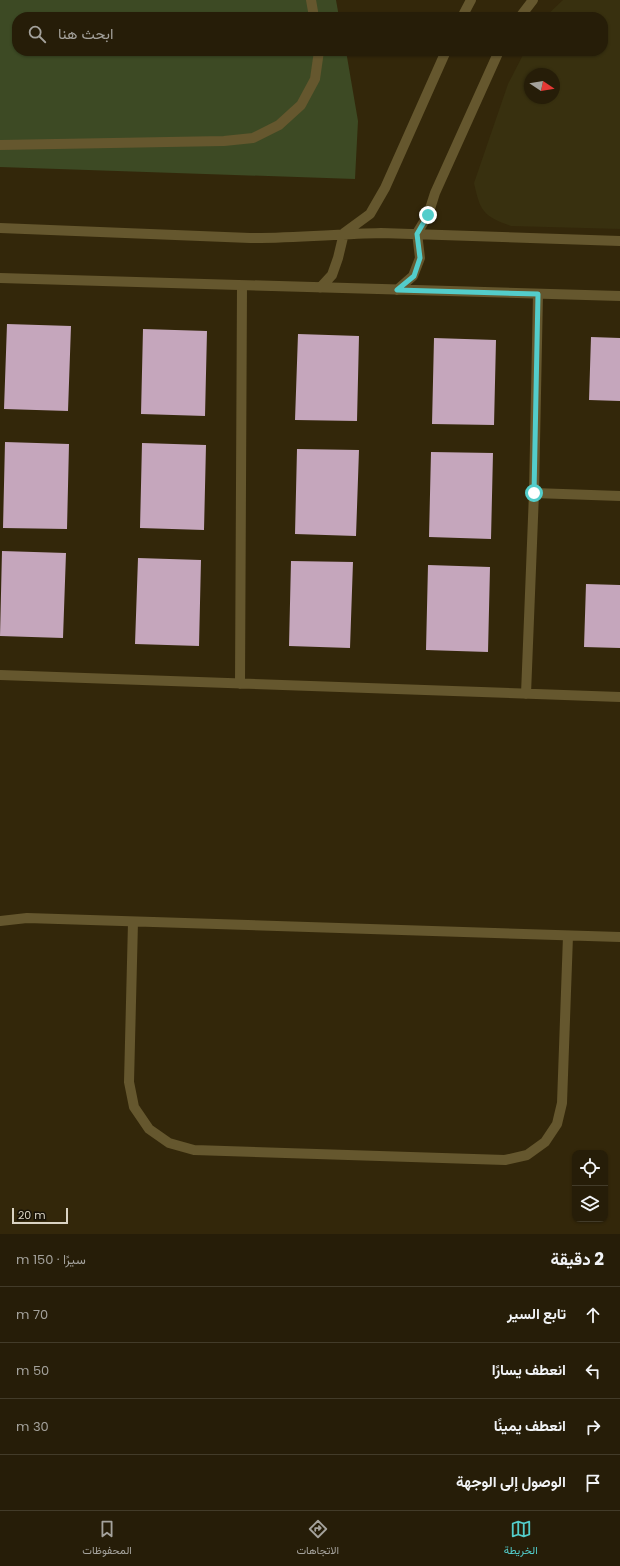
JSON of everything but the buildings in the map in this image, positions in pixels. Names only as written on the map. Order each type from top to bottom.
[{"type":"street","points":[[311,0],[313,12]]},
{"type":"street","points":[[465,12],[471,0]]},
{"type":"street","points":[[524,12],[533,0]]},
{"type":"street","points":[[0,145],[224,141],[253,138],[280,125],[301,105],[315,79],[318,56]]},
{"type":"street","points":[[320,288],[332,275],[344,233],[370,214],[385,188],[444,56]]},
{"type":"street","points":[[397,290],[414,276],[420,258],[417,234],[428,215],[435,193],[497,56]]},
{"type":"street","points":[[0,228],[250,238],[286,238],[344,233],[620,241]]},
{"type":"street","points":[[0,278],[620,296]]},
{"type":"street","points":[[240,684],[242,286]]},
{"type":"street","points":[[526,694],[534,493],[538,294]]},
{"type":"street","points":[[534,493],[620,496]]},
{"type":"street","points":[[0,675],[620,697]]},
{"type":"street","points":[[0,921],[27,918],[620,937]]},
{"type":"street","points":[[133,922],[129,1082],[134,1107],[149,1129],[169,1143],[194,1150],[250,1152],[505,1160],[527,1155],[533,1151],[545,1142],[557,1124],[562,1102],[568,936]]},
{"type":"green space","points":[[0,0],[336,0],[338,12],[12,12],[12,56],[347,56],[358,121],[355,179],[0,167]]},
{"type":"sand","points":[[563,0],[620,0],[620,229],[511,226],[494,219],[484,211],[478,200],[474,183],[508,84],[522,56],[608,56],[608,12],[550,12]]},
{"type":"route","points":[[428,215],[417,234],[420,258],[414,276],[397,290],[538,294],[534,493]]}]
